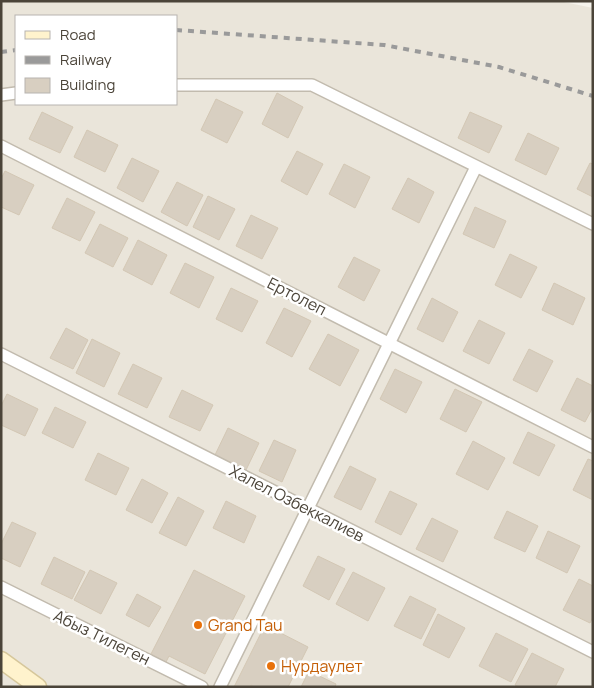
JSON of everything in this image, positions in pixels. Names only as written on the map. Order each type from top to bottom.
[{"type":"main road","points":[[1,660],[38,687]]},
{"type":"street","points":[[178,85],[312,85],[593,224]]},
{"type":"street","points":[[1,95],[15,93]]},
{"type":"street","name":"Ертолеп","points":[[1,146],[593,447]]},
{"type":"street","points":[[220,687],[476,167]]},
{"type":"street","name":"Халел Озбеккалиев","points":[[1,354],[593,652]]},
{"type":"street","name":"Абыз Тилеген","points":[[1,587],[202,687]]},
{"type":"shaded area","points":[[1,1],[559,1],[593,8],[593,687],[1,687]]},
{"type":"building","points":[[277,93],[303,107],[288,138],[262,124]]},
{"type":"building","points":[[216,99],[243,112],[227,143],[201,130]]},
{"type":"building","points":[[42,112],[73,127],[60,153],[29,139]]},
{"type":"building","points":[[470,112],[502,126],[489,153],[458,138]]},
{"type":"building","points":[[87,130],[118,145],[105,172],[74,157]]},
{"type":"building","points":[[528,133],[559,148],[546,175],[515,160]]},
{"type":"building","points":[[297,151],[323,164],[307,195],[281,181]]},
{"type":"building","points":[[132,158],[159,171],[143,202],[117,188]]},
{"type":"building","points":[[590,163],[593,164],[593,197],[577,189]]},
{"type":"building","points":[[344,164],[370,177],[355,208],[329,194]]},
{"type":"building","points":[[5,171],[34,185],[19,215],[1,207],[1,179]]},
{"type":"building","points":[[408,178],[434,192],[419,223],[392,209]]},
{"type":"building","points":[[177,182],[203,195],[187,226],[161,212]]},
{"type":"building","points":[[208,196],[235,209],[219,240],[193,227]]},
{"type":"building","points":[[67,198],[95,212],[80,241],[52,228]]},
{"type":"building","points":[[475,207],[506,221],[494,248],[463,234]]},
{"type":"building","points":[[251,215],[278,228],[262,259],[236,246]]},
{"type":"building","points":[[100,224],[128,238],[113,267],[85,253]]},
{"type":"building","points":[[138,240],[167,255],[152,285],[123,270]]},
{"type":"building","points":[[510,254],[537,267],[521,298],[495,285]]},
{"type":"building","points":[[354,257],[380,270],[364,301],[338,287]]},
{"type":"building","points":[[185,263],[214,277],[199,308],[170,293]]},
{"type":"building","points":[[554,283],[585,298],[573,325],[542,310]]},
{"type":"building","points":[[231,288],[258,301],[242,332],[216,319]]},
{"type":"building","points":[[432,298],[458,312],[443,342],[417,329]]},
{"type":"building","points":[[284,308],[311,321],[292,357],[266,343]]},
{"type":"building","points":[[479,320],[505,333],[489,364],[463,351]]},
{"type":"building","points":[[66,328],[88,340],[73,369],[50,358]]},
{"type":"building","points":[[328,334],[359,350],[340,386],[309,369]]},
{"type":"building","points":[[92,339],[120,353],[104,387],[76,373]]},
{"type":"building","points":[[529,349],[553,361],[537,392],[513,380]]},
{"type":"building","points":[[133,364],[162,378],[147,408],[118,394]]},
{"type":"building","points":[[395,369],[422,382],[406,413],[380,399]]},
{"type":"building","points":[[577,378],[593,386],[593,407],[585,422],[561,410]]},
{"type":"building","points":[[455,389],[482,402],[466,432],[440,419]]},
{"type":"building","points":[[182,390],[213,405],[200,431],[169,417]]},
{"type":"building","points":[[7,394],[38,409],[25,436],[1,425],[1,406]]},
{"type":"building","points":[[55,407],[86,422],[73,448],[42,433]]},
{"type":"building","points":[[228,428],[259,443],[246,470],[215,455]]},
{"type":"building","points":[[528,432],[555,445],[539,476],[513,463]]},
{"type":"building","points":[[274,440],[296,450],[282,482],[259,471]]},
{"type":"building","points":[[473,441],[505,458],[488,490],[456,474]]},
{"type":"building","points":[[98,453],[129,468],[116,495],[85,480]]},
{"type":"building","points":[[588,459],[593,461],[593,500],[573,490]]},
{"type":"building","points":[[350,466],[376,479],[361,510],[334,497]]},
{"type":"building","points":[[142,479],[168,493],[152,523],[126,510]]},
{"type":"building","points":[[390,491],[417,504],[401,535],[375,522]]},
{"type":"building","points":[[178,497],[204,511],[186,546],[159,533]]},
{"type":"building","points":[[226,501],[256,516],[244,543],[213,528]]},
{"type":"building","points":[[507,511],[538,526],[525,552],[494,538]]},
{"type":"building","points":[[432,518],[458,531],[443,562],[416,549]]},
{"type":"building","points":[[12,522],[36,533],[20,567],[1,558],[1,544]]},
{"type":"building","points":[[548,531],[580,546],[567,573],[536,558]]},
{"type":"building","points":[[318,556],[345,569],[329,600],[303,586]]},
{"type":"building","points":[[54,557],[85,572],[72,599],[41,584]]},
{"type":"building","points":[[90,570],[117,583],[101,614],[74,600]]},
{"type":"building","name":"Grand Tau","points":[[194,570],[245,596],[205,674],[169,656],[166,662],[151,654]]},
{"type":"building","points":[[353,572],[385,588],[368,621],[336,604]]},
{"type":"building","points":[[579,579],[593,586],[593,617],[590,623],[563,610]]},
{"type":"building","points":[[137,594],[161,607],[149,627],[126,615]]},
{"type":"building","points":[[410,596],[436,609],[421,639],[394,626]]},
{"type":"building","points":[[438,614],[465,628],[449,658],[423,645]]},
{"type":"building","name":"Нурдаулет","points":[[265,625],[308,647],[288,687],[254,687],[251,685],[250,687],[234,687]]},
{"type":"building","points":[[496,633],[528,649],[511,682],[479,666]]},
{"type":"building","points":[[532,653],[564,669],[555,687],[519,687],[515,685]]},
{"type":"building","points":[[309,671],[336,684],[335,687],[301,687]]},
{"type":"railway","points":[[178,30],[384,45],[499,67],[593,96]]},
{"type":"railway","points":[[1,52],[15,50]]},
{"type":"place","name":"Grand Tau","points":[[198,625]]},
{"type":"place","name":"Нурдаулет","points":[[271,666]]}]
